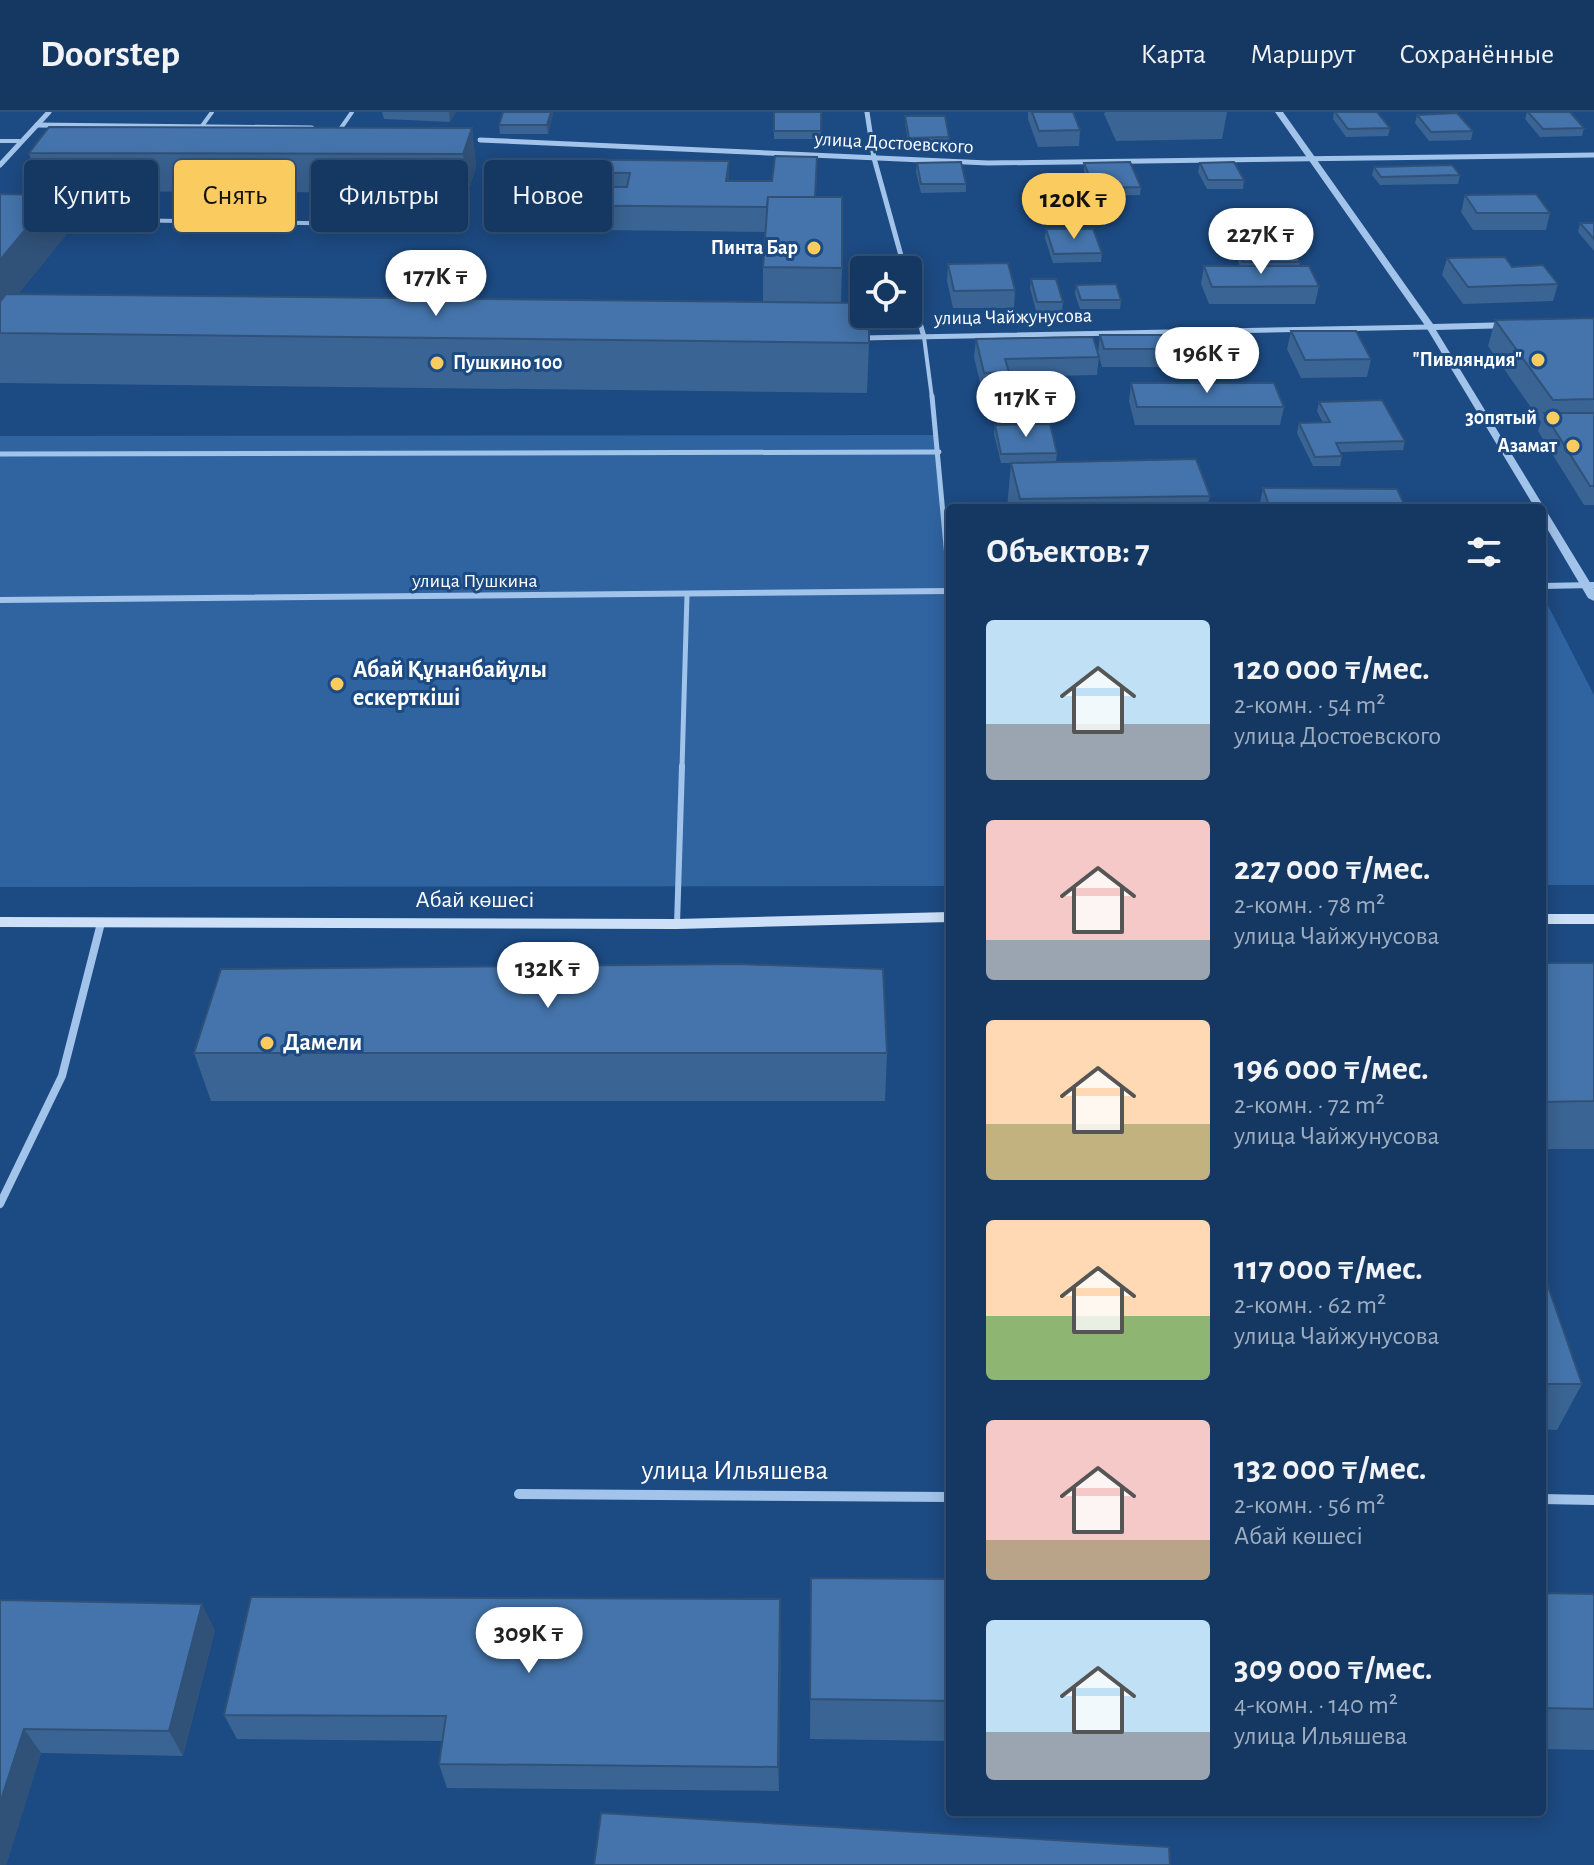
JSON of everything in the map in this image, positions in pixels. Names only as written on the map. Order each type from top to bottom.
[{"type":"main road","name":"Абай көшесі","points":[[0,922],[677,924],[946,917]]},
{"type":"main road","points":[[1546,919],[1594,919]]},
{"type":"street","points":[[0,165],[49,112]]},
{"type":"street","points":[[867,112],[874,158],[901,256]]},
{"type":"street","points":[[1279,112],[1430,327],[1537,504]]},
{"type":"street","points":[[37,125],[352,128]]},
{"type":"street","name":"улица Достоевского","points":[[480,140],[988,163],[1594,155]]},
{"type":"street","name":"улица Чайжунусова","points":[[860,338],[1519,325]]},
{"type":"street","points":[[921,328],[924,337]]},
{"type":"street","points":[[1546,518],[1590,585],[1594,598]]},
{"type":"street","points":[[1546,586],[1590,585]]},
{"type":"street","name":"улица Пушкина","points":[[0,600],[946,590]]},
{"type":"street","points":[[0,1204],[62,1076],[101,923]]},
{"type":"street","name":"улица Ильяшева","points":[[519,1494],[946,1497]]},
{"type":"street","points":[[1546,1499],[1594,1500]]},
{"type":"lane","points":[[202,126],[212,112]]},
{"type":"lane","points":[[341,128],[352,112]]},
{"type":"lane","points":[[0,141],[19,141]]},
{"type":"lane","points":[[158,221],[311,223]]},
{"type":"lane","points":[[924,337],[939,452],[946,540]]},
{"type":"lane","points":[[0,454],[939,452]]},
{"type":"lane","points":[[677,924],[687,595]]},
{"type":"shaded area","points":[[936,435],[946,526],[946,886],[0,887],[0,436]]},
{"type":"shaded area","points":[[1546,602],[1594,695],[1594,885],[1546,885]]},
{"type":"building","points":[[503,112],[551,112],[547,125],[499,125]]},
{"type":"building","points":[[774,112],[821,112],[821,131],[774,131]]},
{"type":"building","points":[[1032,112],[1073,112],[1080,130],[1039,131]]},
{"type":"building","points":[[1335,112],[1377,112],[1390,128],[1348,129]]},
{"type":"building","points":[[1528,112],[1570,112],[1584,128],[1543,129]]},
{"type":"building","points":[[1457,113],[1473,131],[1431,132],[1417,115]]},
{"type":"building","points":[[905,116],[945,116],[949,137],[909,138]]},
{"type":"building","points":[[49,127],[472,128],[463,154],[29,153]]},
{"type":"building","points":[[775,156],[817,157],[815,197],[768,197],[767,207],[612,206],[612,187],[627,187],[630,173],[612,173],[612,160],[536,160],[536,159],[729,161],[726,181],[772,181]]},
{"type":"building","points":[[961,162],[966,184],[921,184],[917,163]]},
{"type":"building","points":[[1130,162],[1141,187],[1094,188],[1084,163]]},
{"type":"building","points":[[1234,162],[1244,180],[1208,180],[1200,163]]},
{"type":"building","points":[[1452,165],[1460,175],[1381,177],[1374,167]]},
{"type":"building","points":[[0,194],[24,194],[24,231],[0,260]]},
{"type":"building","points":[[1536,194],[1550,213],[1477,213],[1465,195]]},
{"type":"building","points":[[768,197],[842,197],[842,268],[763,267]]},
{"type":"building","points":[[1224,213],[1278,213],[1288,234],[1233,235]]},
{"type":"building","points":[[1580,223],[1594,223],[1594,239]]},
{"type":"building","points":[[1046,229],[1093,229],[1102,253],[1054,254]]},
{"type":"building","points":[[1289,239],[1300,262],[1243,262],[1233,240]]},
{"type":"building","points":[[1505,257],[1512,267],[1543,265],[1558,284],[1468,287],[1447,258]]},
{"type":"building","points":[[1008,263],[1015,290],[954,291],[948,264]]},
{"type":"building","points":[[1204,266],[1309,266],[1319,286],[1212,287]]},
{"type":"building","points":[[1031,279],[1056,279],[1063,302],[1037,302]]},
{"type":"building","points":[[1116,284],[1121,300],[1081,300],[1076,285]]},
{"type":"building","points":[[6,294],[850,303],[850,328],[869,328],[869,343],[0,333],[0,302]]},
{"type":"building","points":[[1594,318],[1594,399],[1553,400],[1495,320]]},
{"type":"building","points":[[1291,331],[1356,331],[1371,359],[1305,360]]},
{"type":"building","points":[[1100,335],[1231,335],[1236,349],[1104,349]]},
{"type":"building","points":[[1093,337],[1099,357],[1005,359],[1009,372],[984,373],[976,339]]},
{"type":"building","points":[[1131,383],[1274,383],[1284,407],[1137,407]]},
{"type":"building","points":[[1382,400],[1405,441],[1336,443],[1342,456],[1315,457],[1299,423],[1330,422],[1319,402]]},
{"type":"building","points":[[1544,413],[1594,413],[1594,486],[1590,486]]},
{"type":"building","points":[[1050,424],[1057,453],[1001,454],[995,425]]},
{"type":"building","points":[[1196,459],[1210,496],[1020,499],[1011,463]]},
{"type":"building","points":[[1263,488],[1397,489],[1404,504],[1269,504]]},
{"type":"building","points":[[1546,963],[1594,963],[1594,1101],[1546,1102]]},
{"type":"building","points":[[738,964],[883,969],[887,1053],[194,1053],[221,969]]},
{"type":"building","points":[[1546,1280],[1582,1384],[1546,1384]]},
{"type":"building","points":[[811,1578],[946,1579],[946,1701],[810,1699]]},
{"type":"building","points":[[1546,1593],[1594,1594],[1594,1709],[1546,1708]]},
{"type":"building","points":[[251,1597],[780,1599],[778,1767],[439,1764],[446,1716],[224,1715]]},
{"type":"building","points":[[0,1600],[202,1604],[169,1731],[24,1729],[0,1803]]},
{"type":"building","points":[[601,1813],[1169,1847],[1170,1865],[594,1865]]},
{"type":"place","name":"Пинта Бар","points":[[814,248]]},
{"type":"place","name":"\"Пивляндия\"","points":[[1538,360]]},
{"type":"place","name":"Пушкино 100","points":[[437,363]]},
{"type":"place","name":"30пятый","points":[[1553,418]]},
{"type":"place","name":"Азамат","points":[[1573,446]]},
{"type":"place","name":"Абай Құнанбайұлы ескерткіші","points":[[337,684]]},
{"type":"place","name":"Дамели","points":[[267,1043]]}]
